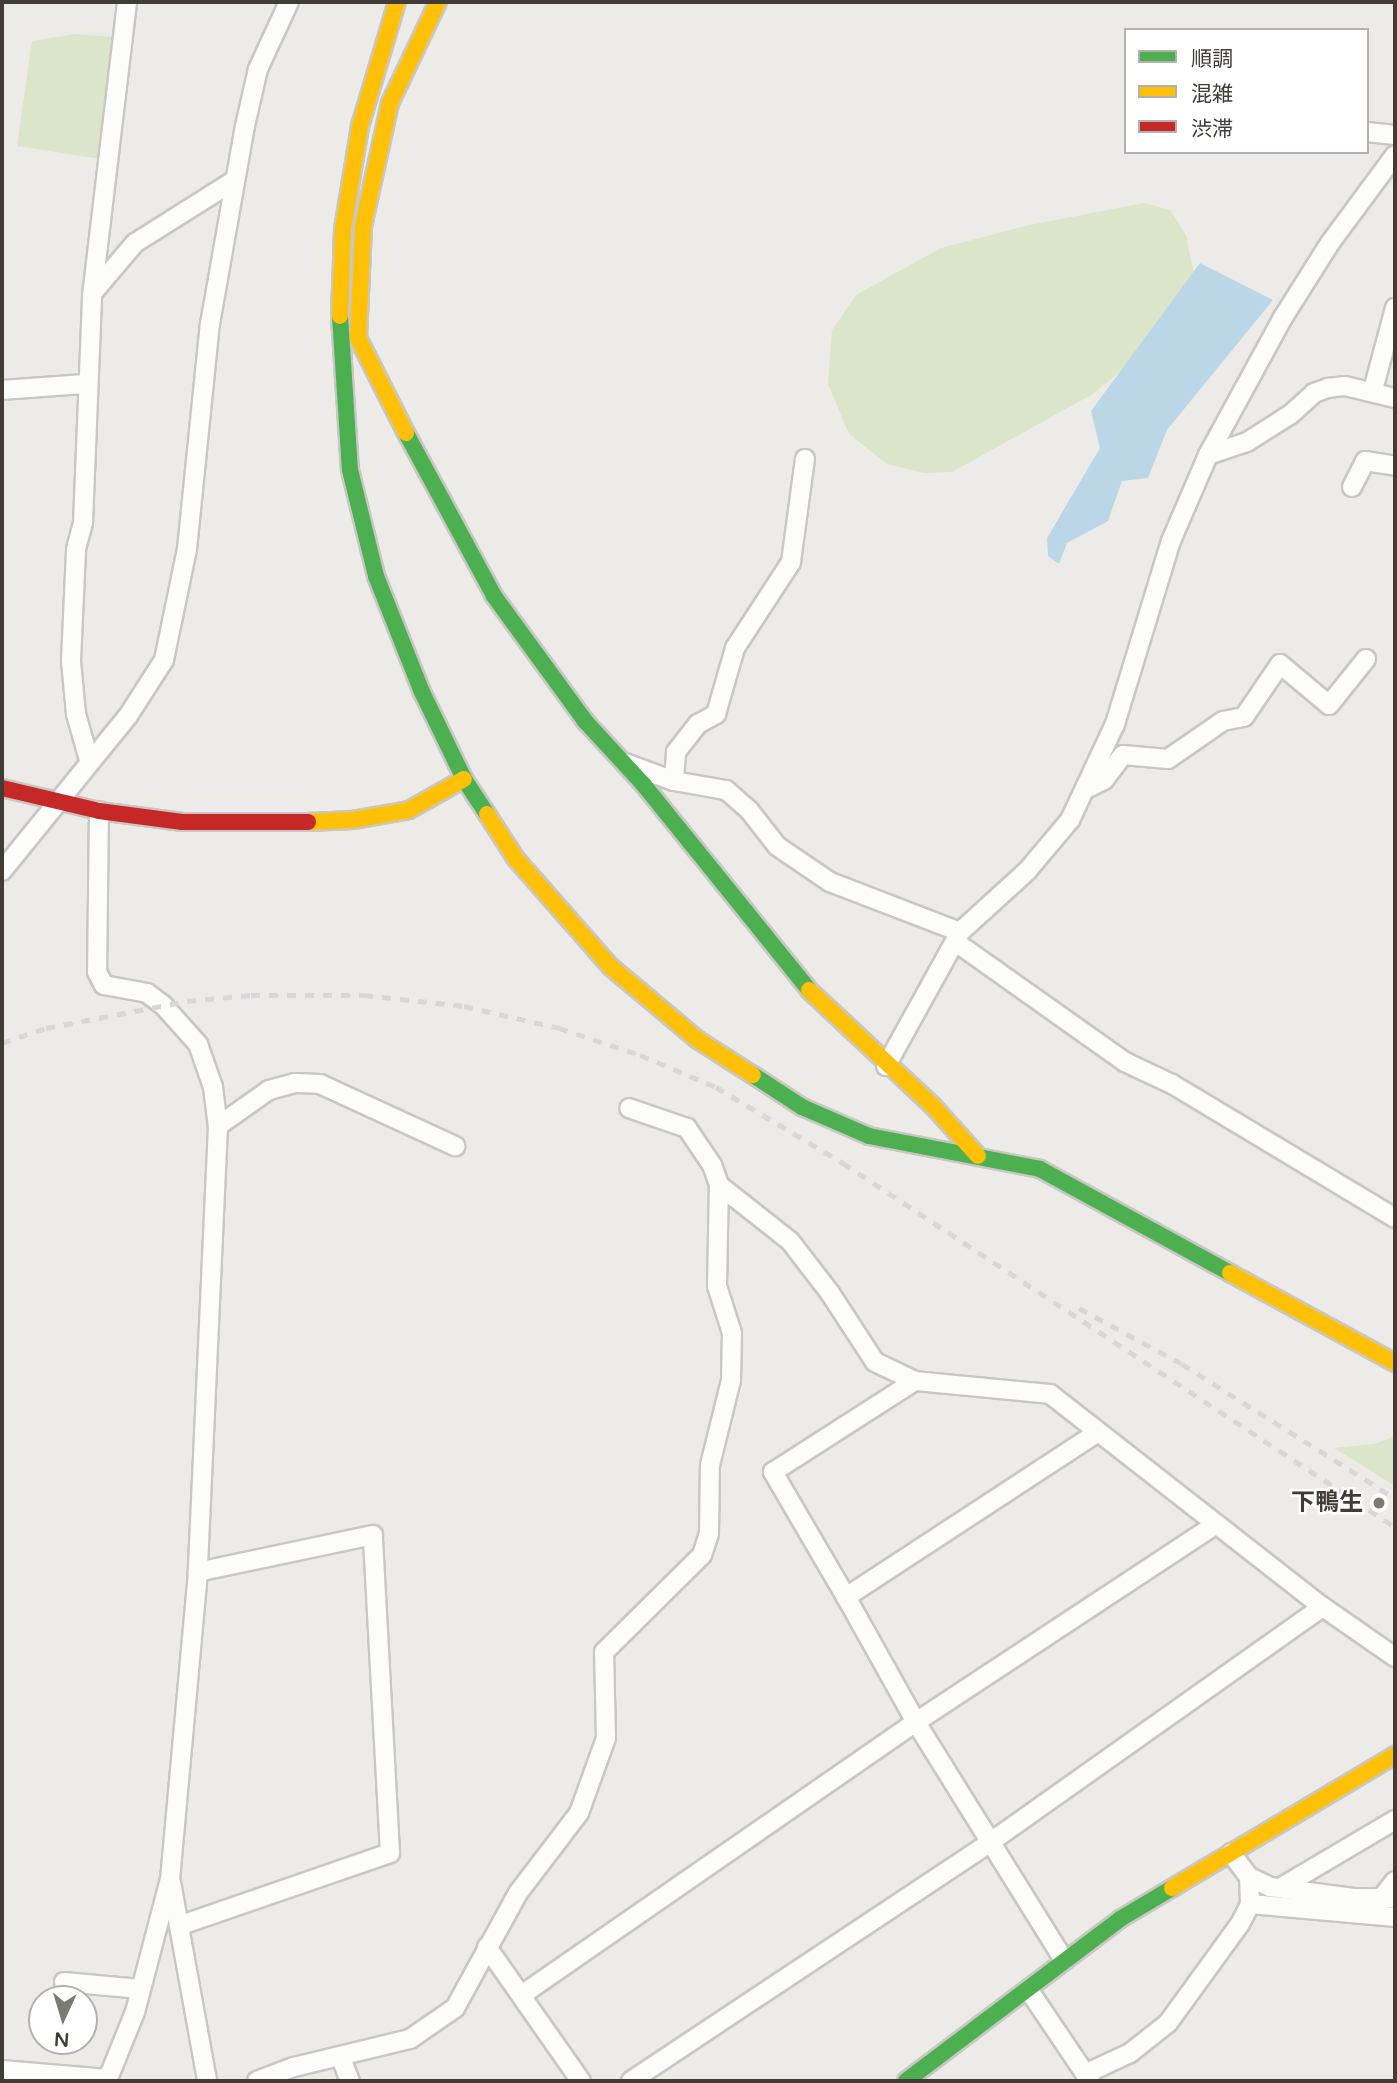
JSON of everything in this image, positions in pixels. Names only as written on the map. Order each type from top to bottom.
[{"type":"street","points":[[89,760],[76,714],[71,661],[76,550],[83,523],[86,384],[92,296],[127,2]]},
{"type":"street","points":[[2,871],[89,760],[128,716],[164,660],[187,549],[210,324],[235,180],[258,69],[289,2]]},
{"type":"street","points":[[397,2],[360,125],[343,229],[339,340],[350,470],[376,576],[422,692],[464,779],[516,859],[611,967],[698,1040],[802,1107],[869,1136],[1040,1169],[1395,1363]]},
{"type":"street","points":[[438,2],[390,103],[374,166],[360,247],[358,338],[494,596],[585,721],[622,762],[822,1007],[933,1106],[978,1156]]},
{"type":"street","points":[[1369,132],[1395,135]]},
{"type":"street","points":[[886,1066],[959,937],[1027,871],[1070,820],[1115,724],[1171,541],[1208,455],[1296,298],[1395,155]]},
{"type":"street","points":[[92,296],[135,243],[235,180]]},
{"type":"street","points":[[1373,390],[1395,308]]},
{"type":"street","points":[[2,390],[86,384]]},
{"type":"street","points":[[1208,455],[1247,442],[1291,414],[1314,393],[1345,386],[1373,390],[1395,398]]},
{"type":"street","points":[[674,781],[676,752],[698,724],[716,714],[735,648],[791,562],[806,459]]},
{"type":"street","points":[[1352,487],[1365,461],[1395,466]]},
{"type":"street","points":[[1087,788],[1104,780],[1123,755],[1168,759],[1223,721],[1244,717],[1280,664],[1329,705],[1366,659]]},
{"type":"street","points":[[622,762],[674,781],[710,785],[738,798],[777,846],[830,883],[959,937],[1125,1062],[1172,1084],[1395,1218]]},
{"type":"street","points":[[2,788],[99,811],[182,821],[353,820],[409,810],[464,779]]},
{"type":"street","points":[[2,2070],[107,2080],[141,1989],[170,1879],[198,1572],[218,1126],[213,1087],[198,1044],[163,1005],[147,993],[104,985],[97,972],[99,811]]},
{"type":"street","points":[[218,1126],[269,1090],[295,1083],[320,1084],[455,1146]]},
{"type":"street","points":[[257,2081],[294,2067],[341,2058],[410,2039],[455,2008],[518,1893],[579,1813],[606,1738],[604,1652],[702,1555],[709,1533],[709,1465],[731,1380],[732,1333],[717,1286],[719,1185],[712,1165],[687,1128],[629,1108]]},
{"type":"street","points":[[719,1185],[790,1241],[830,1293],[875,1363],[915,1381],[1050,1394],[1323,1607],[1395,1657]]},
{"type":"street","points":[[915,1381],[773,1472],[916,1722],[1065,1960]]},
{"type":"street","points":[[846,1597],[1098,1432]]},
{"type":"street","points":[[523,1994],[916,1722],[1216,1524]]},
{"type":"street","points":[[181,1925],[390,1853],[373,1535],[198,1572]]},
{"type":"street","points":[[631,2081],[992,1841],[1323,1607]]},
{"type":"street","points":[[906,2081],[932,2074],[1065,1960],[1120,1919],[1395,1755]]},
{"type":"street","points":[[1280,1888],[1395,1820]]},
{"type":"street","points":[[1231,1853],[1250,1877],[1280,1888],[1388,1899],[1395,1881]]},
{"type":"street","points":[[1030,1992],[1087,2078],[1130,2053],[1168,2023],[1250,1904],[1250,1877]]},
{"type":"street","points":[[170,1879],[181,1925],[207,2081]]},
{"type":"street","points":[[1250,1904],[1395,1917]]},
{"type":"street","points":[[487,1947],[523,1994],[581,2081]]},
{"type":"street","points":[[64,1982],[141,1989]]},
{"type":"street","points":[[341,2058],[350,2081]]},
{"type":"green space","points":[[74,34],[116,37],[101,159],[17,146],[32,41]]},
{"type":"green space","points":[[1144,203],[1170,210],[1186,235],[1196,285],[1184,319],[1093,394],[952,472],[924,473],[887,464],[849,434],[828,384],[832,330],[856,295],[941,248],[1030,225]]},
{"type":"green space","points":[[1395,1436],[1395,1486],[1334,1448],[1374,1444]]},
{"type":"water","points":[[1200,263],[1273,300],[1167,430],[1148,478],[1122,481],[1108,521],[1067,543],[1059,564],[1048,556],[1047,538],[1100,448],[1091,411]]},
{"type":"railway","points":[[2,1043],[46,1028],[187,1001],[251,995],[364,995],[464,1006],[559,1028],[640,1055],[716,1087],[843,1163],[1395,1527]]},
{"type":"railway","points":[[1079,1308],[1182,1364],[1395,1498]]},
{"type":"traffic: fast","points":[[340,316],[350,470],[376,576],[422,692],[464,779],[487,814]]},
{"type":"traffic: fast","points":[[406,433],[494,596],[585,721],[643,784],[809,990]]},
{"type":"traffic: fast","points":[[753,1075],[802,1107],[869,1136],[1040,1169],[1230,1273]]},
{"type":"traffic: fast","points":[[906,2081],[1120,1919],[1172,1888]]},
{"type":"traffic: slow","points":[[340,316],[343,229],[360,126],[397,2]]},
{"type":"traffic: slow","points":[[406,433],[358,338],[363,226],[390,103],[438,2]]},
{"type":"traffic: slow","points":[[308,822],[353,820],[409,810],[464,779]]},
{"type":"traffic: slow","points":[[487,814],[516,859],[611,967],[698,1040],[753,1075]]},
{"type":"traffic: slow","points":[[809,990],[933,1106],[978,1156]]},
{"type":"traffic: slow","points":[[1230,1273],[1395,1363]]},
{"type":"traffic: slow","points":[[1172,1888],[1395,1755]]},
{"type":"traffic: jam","points":[[2,788],[99,811],[182,822],[308,822]]},
{"type":"place","name":"下鴨生","points":[[1379,1503]]}]
